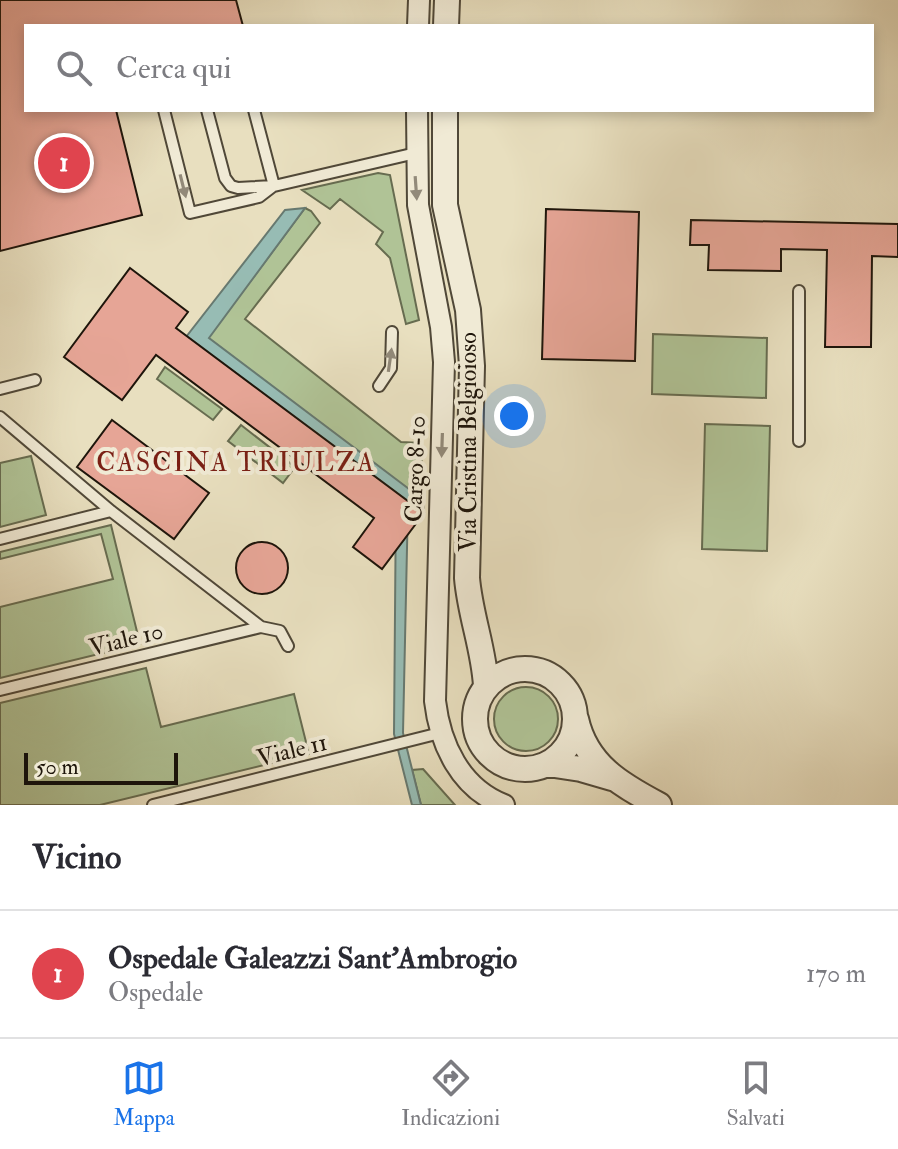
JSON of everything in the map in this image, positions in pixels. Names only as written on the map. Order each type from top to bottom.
[{"type":"street","points":[[418,24],[419,0]]},
{"type":"street","points":[[446,24],[447,0]]},
{"type":"street","name":"Cargo 8-10","points":[[417,112],[418,205],[441,327],[444,362],[435,701],[440,733],[457,767],[473,786],[504,805]]},
{"type":"street","name":"Via Cristina Belgioioso","points":[[445,112],[445,205],[468,310],[472,366],[467,578],[469,601],[484,655],[486,686]]},
{"type":"street","points":[[478,630],[494,650],[527,668],[555,678],[566,688],[573,702],[580,737],[589,752],[614,779]]},
{"type":"street","points":[[527,668],[498,676],[486,686],[478,701],[475,718],[477,735],[486,750],[514,768],[532,769],[548,764],[569,745],[576,717]]},
{"type":"street","points":[[548,764],[581,769],[614,779],[659,805]]},
{"type":"lane","points":[[165,112],[190,213],[259,197],[274,186]]},
{"type":"lane","points":[[208,112],[225,178],[231,186],[238,188],[274,186],[416,153]]},
{"type":"lane","points":[[255,112],[274,186]]},
{"type":"lane","points":[[799,291],[799,441]]},
{"type":"lane","points":[[379,386],[391,368],[392,332]]},
{"type":"lane","points":[[0,389],[35,380]]},
{"type":"lane","points":[[0,417],[111,511],[261,627],[280,631],[288,646]]},
{"type":"lane","points":[[0,539],[111,511]]},
{"type":"lane","name":"Viale 10","points":[[0,690],[261,627]]},
{"type":"lane","name":"Viale 11","points":[[153,805],[440,733]]},
{"type":"green space","points":[[378,173],[390,175],[419,320],[406,324],[390,258],[376,244],[383,232],[340,199],[330,209],[302,190]]},
{"type":"green space","points":[[305,208],[320,223],[245,319],[401,442],[421,443],[424,513],[408,502],[412,492],[208,338]]},
{"type":"green space","points":[[653,334],[767,338],[766,398],[652,394]]},
{"type":"green space","points":[[165,367],[222,409],[213,420],[157,379]]},
{"type":"green space","points":[[705,424],[770,426],[767,551],[702,549]]},
{"type":"green space","points":[[241,425],[295,467],[283,483],[228,441]]},
{"type":"green space","points":[[31,456],[46,515],[0,527],[0,463]]},
{"type":"green space","points":[[111,525],[140,644],[0,678],[0,607],[113,579],[101,534],[0,559],[0,552]]},
{"type":"green space","points":[[146,668],[161,727],[294,694],[309,754],[100,805],[0,805],[0,703]]},
{"type":"green space","points":[[526,687],[544,693],[552,701],[558,719],[552,737],[544,745],[526,751],[508,745],[500,737],[494,719],[500,701],[508,693]]},
{"type":"green space","points":[[423,769],[455,805],[421,805],[412,770]]},
{"type":"water","points":[[305,208],[209,338],[413,492],[408,502],[403,733],[421,805],[412,805],[394,734],[396,494],[186,337],[285,210]]},
{"type":"building","points":[[0,0],[236,0],[242,24],[24,24],[24,112],[116,112],[142,215],[0,251]]},
{"type":"building","points":[[546,209],[639,212],[635,361],[542,359]]},
{"type":"building","points":[[691,220],[898,224],[898,257],[872,256],[871,347],[825,347],[827,250],[781,249],[781,271],[708,270],[709,245],[690,245]]},
{"type":"building","points":[[130,268],[188,312],[176,328],[424,513],[382,569],[353,547],[374,518],[156,355],[122,400],[64,357]]},
{"type":"building","points":[[112,420],[209,493],[174,539],[77,467]]},
{"type":"building","points":[[262,542],[280,550],[288,568],[280,586],[262,594],[244,586],[236,568],[244,550]]},
{"type":"place","name":"Ospedale Galeazzi Sant'Ambrogio","points":[[64,163]]},
{"type":"district","name":"CASCINA TRIULZA","points":[[236,462]]}]
